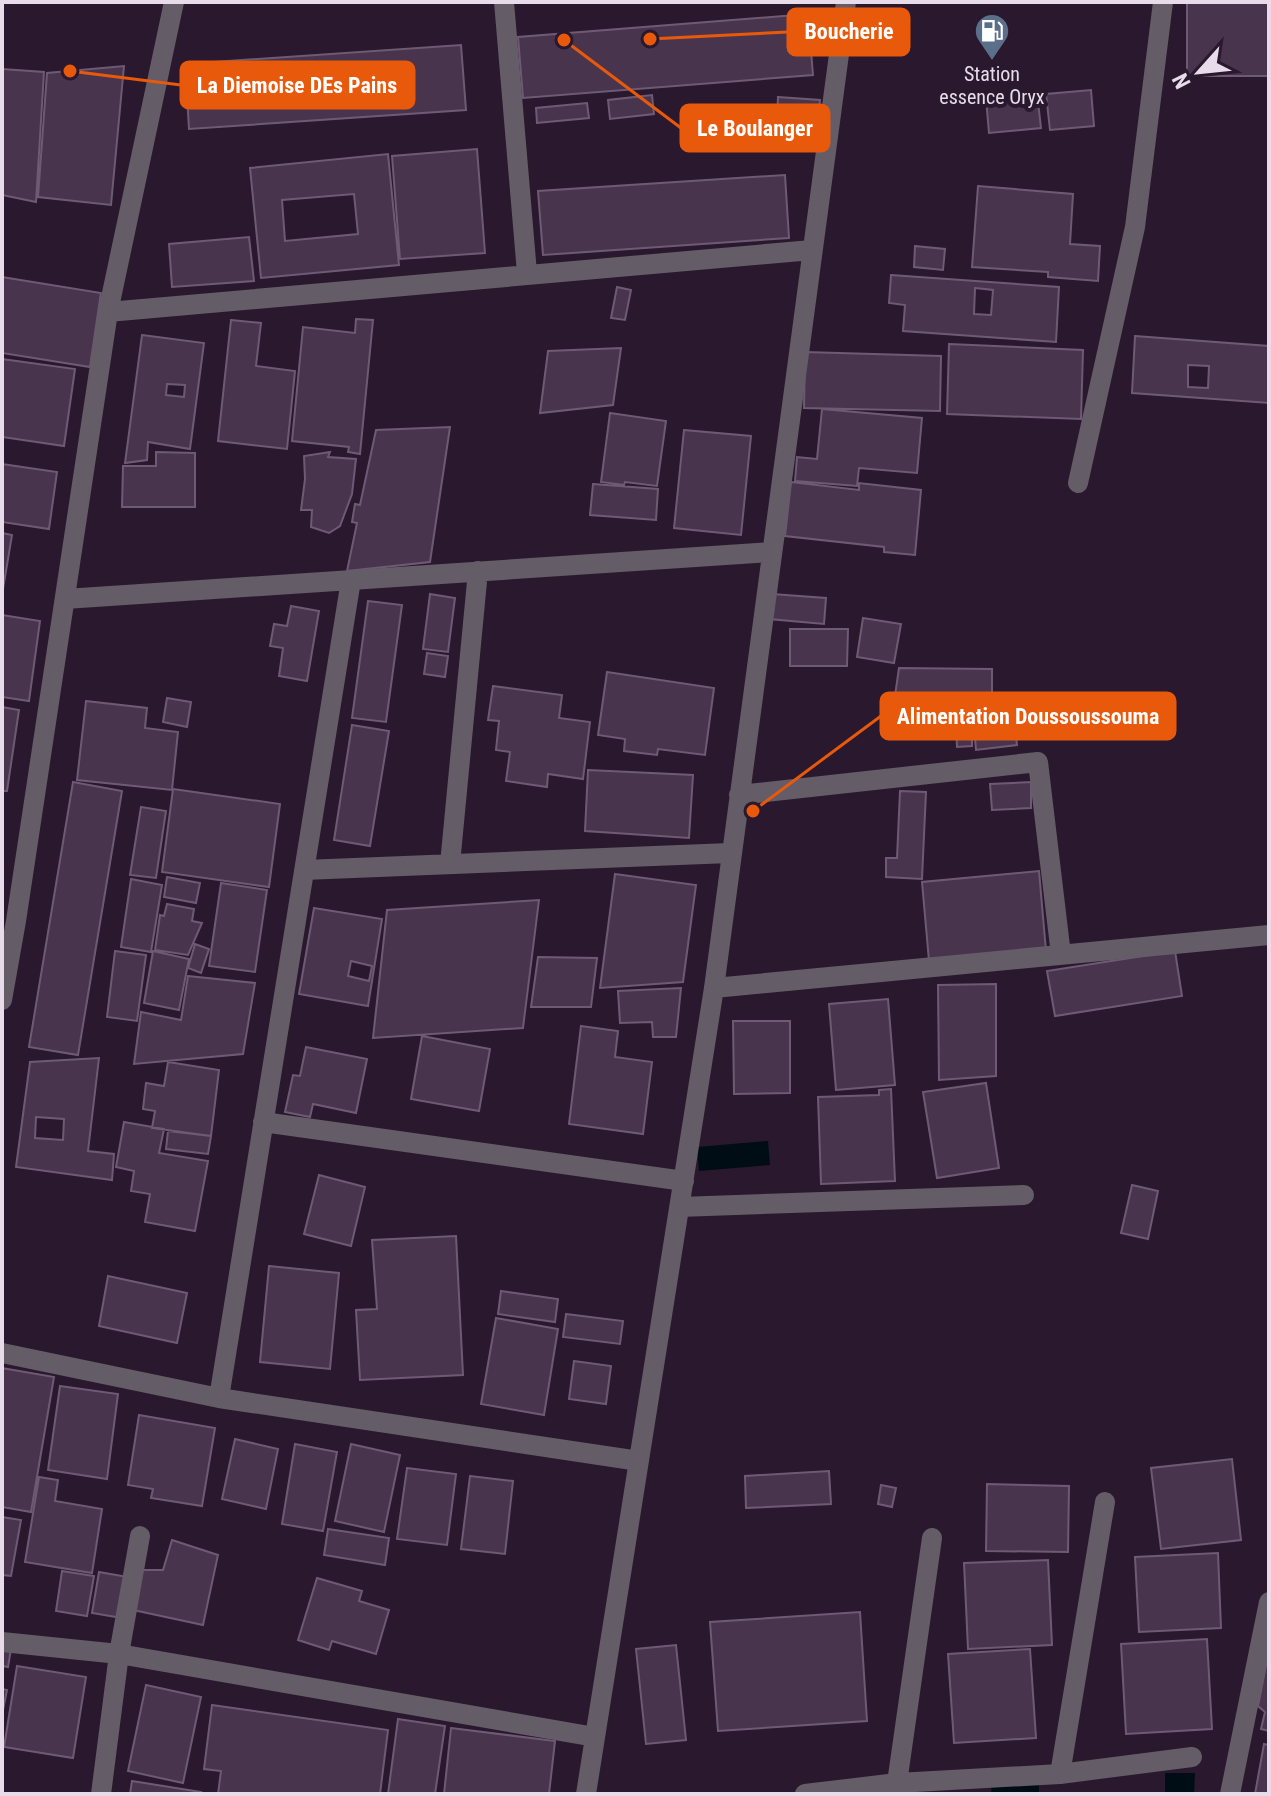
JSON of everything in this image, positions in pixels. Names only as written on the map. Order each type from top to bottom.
[{"type":"street","points":[[2,1000],[9,922],[65,599],[108,312],[174,2]]},
{"type":"street","points":[[504,2],[527,273]]},
{"type":"street","points":[[586,1794],[714,988],[846,2]]},
{"type":"street","points":[[1078,483],[1135,227],[1163,2]]},
{"type":"street","points":[[108,312],[812,250]]},
{"type":"street","points":[[65,599],[772,552]]},
{"type":"street","points":[[450,864],[478,571]]},
{"type":"street","points":[[219,1398],[351,580]]},
{"type":"street","points":[[739,795],[1038,762],[1061,955]]},
{"type":"street","points":[[304,870],[730,853]]},
{"type":"street","points":[[714,988],[1269,935]]},
{"type":"street","points":[[263,1122],[684,1181]]},
{"type":"street","points":[[679,1207],[1024,1195]]},
{"type":"street","points":[[2,1353],[219,1398],[639,1461]]},
{"type":"street","points":[[1060,1774],[1105,1502]]},
{"type":"street","points":[[101,1794],[119,1654],[140,1536]]},
{"type":"street","points":[[897,1783],[932,1538]]},
{"type":"street","points":[[1230,1794],[1269,1602]]},
{"type":"street","points":[[2,1642],[119,1654],[595,1737]]},
{"type":"street","points":[[805,1794],[897,1783],[1060,1774],[1192,1757]]},
{"type":"shaded area","points":[[768,1141],[770,1165],[699,1171],[697,1147]]},
{"type":"shaded area","points":[[1165,1773],[1195,1773],[1194,1794],[1165,1794]]},
{"type":"shaded area","points":[[1039,1780],[1039,1794],[991,1794],[992,1782]]},
{"type":"building","points":[[1187,2],[1269,2],[1269,76],[1187,76]]},
{"type":"building","points":[[808,14],[813,75],[523,98],[518,37]]},
{"type":"building","points":[[461,45],[466,110],[189,129],[185,64]]},
{"type":"building","points":[[124,66],[111,205],[38,197],[47,73]]},
{"type":"building","points":[[2,69],[44,72],[36,202],[2,195]]},
{"type":"building","points":[[1091,90],[1094,126],[1050,130],[1046,94]]},
{"type":"building","points":[[1037,93],[1041,128],[989,133],[986,99]]},
{"type":"building","points":[[652,95],[654,114],[610,119],[608,100]]},
{"type":"building","points":[[778,97],[820,100],[816,145],[776,142]]},
{"type":"building","points":[[587,103],[589,118],[537,123],[536,108]]},
{"type":"building","points":[[477,149],[485,253],[400,259],[392,156]]},
{"type":"building","points":[[388,154],[399,265],[261,278],[250,168]],"holes":[[[354,194],[358,234],[285,241],[282,200]]]},
{"type":"building","points":[[785,175],[789,238],[543,255],[538,191]]},
{"type":"building","points":[[978,186],[1073,194],[1070,244],[1100,246],[1098,281],[1048,277],[1048,272],[972,267]]},
{"type":"building","points":[[249,237],[254,281],[172,287],[169,244]]},
{"type":"building","points":[[915,246],[945,249],[943,270],[914,267]]},
{"type":"building","points":[[891,275],[1059,287],[1056,342],[903,331],[905,305],[889,303]],"holes":[[[975,288],[993,290],[991,315],[974,314]]]},
{"type":"building","points":[[2,277],[101,293],[90,367],[2,353]]},
{"type":"building","points":[[617,287],[631,290],[625,320],[611,318]]},
{"type":"building","points":[[356,319],[373,320],[360,454],[348,452],[349,447],[292,441],[303,327],[355,333]]},
{"type":"building","points":[[231,320],[261,323],[256,366],[295,371],[287,449],[218,441]]},
{"type":"building","points":[[142,335],[204,343],[190,449],[148,442],[147,460],[125,463]],"holes":[[[167,384],[185,385],[184,397],[166,395]]]},
{"type":"building","points":[[1135,336],[1269,346],[1269,403],[1132,393]],"holes":[[[1188,365],[1209,366],[1208,388],[1188,387]]]},
{"type":"building","points":[[949,344],[1083,350],[1081,419],[947,414]]},
{"type":"building","points":[[621,348],[613,405],[540,413],[548,351]]},
{"type":"building","points":[[805,352],[941,356],[940,411],[804,408]]},
{"type":"building","points":[[2,359],[75,369],[64,446],[2,437]]},
{"type":"building","points":[[822,409],[922,418],[917,473],[859,468],[857,486],[795,481],[797,457],[817,459]]},
{"type":"building","points":[[610,413],[666,421],[657,486],[601,482]]},
{"type":"building","points":[[450,427],[430,562],[347,571],[357,523],[352,522],[355,504],[360,505],[376,430]]},
{"type":"building","points":[[684,430],[751,436],[741,535],[674,528]]},
{"type":"building","points":[[156,452],[195,453],[195,507],[122,507],[123,466],[156,466]]},
{"type":"building","points":[[330,452],[328,457],[356,459],[352,494],[340,526],[329,533],[311,527],[312,510],[301,510],[304,456]]},
{"type":"building","points":[[2,464],[57,472],[49,529],[2,522]]},
{"type":"building","points":[[791,482],[859,490],[859,483],[921,490],[915,555],[884,552],[884,547],[785,536]]},
{"type":"building","points":[[593,484],[658,489],[656,520],[590,515]]},
{"type":"building","points":[[2,533],[12,535],[2,595]]},
{"type":"building","points":[[430,594],[455,598],[448,652],[423,649]]},
{"type":"building","points":[[772,594],[826,598],[824,624],[769,619]]},
{"type":"building","points":[[368,601],[402,605],[386,722],[352,718]]},
{"type":"building","points":[[291,606],[319,611],[307,681],[279,676],[283,648],[270,646],[274,624],[287,626]]},
{"type":"building","points":[[2,615],[40,621],[29,701],[2,697]]},
{"type":"building","points":[[863,618],[901,624],[894,663],[857,657]]},
{"type":"building","points":[[790,629],[848,629],[847,666],[790,666]]},
{"type":"building","points":[[427,653],[448,656],[445,677],[424,674]]},
{"type":"building","points":[[899,668],[992,669],[992,718],[891,723]]},
{"type":"building","points":[[607,672],[714,688],[705,755],[658,749],[657,755],[624,751],[625,739],[598,735]]},
{"type":"building","points":[[493,686],[562,695],[559,718],[590,722],[583,779],[548,774],[547,787],[506,781],[510,752],[496,750],[499,721],[488,720]]},
{"type":"building","points":[[167,698],[191,702],[187,727],[163,722]]},
{"type":"building","points":[[86,701],[147,708],[145,728],[178,732],[172,790],[77,780]]},
{"type":"building","points":[[2,707],[19,710],[7,791],[2,791]]},
{"type":"building","points":[[1014,720],[1017,745],[976,750],[974,725]]},
{"type":"building","points":[[352,725],[389,731],[370,846],[334,840]]},
{"type":"building","points":[[972,725],[972,746],[957,747],[956,726]]},
{"type":"building","points":[[588,770],[693,775],[689,838],[585,831]]},
{"type":"building","points":[[73,782],[122,791],[78,1055],[29,1047]]},
{"type":"building","points":[[1031,782],[1031,808],[992,810],[990,784]]},
{"type":"building","points":[[173,789],[280,804],[269,887],[162,872]]},
{"type":"building","points":[[900,791],[926,792],[922,879],[886,877],[886,858],[897,858]]},
{"type":"building","points":[[141,807],[166,811],[156,878],[130,875]]},
{"type":"building","points":[[1039,871],[1046,951],[929,961],[922,882]]},
{"type":"building","points":[[615,874],[696,885],[683,982],[600,988]]},
{"type":"building","points":[[167,877],[200,883],[196,903],[164,897]]},
{"type":"building","points":[[131,879],[162,885],[151,952],[121,947]]},
{"type":"building","points":[[221,883],[267,890],[255,972],[209,966]]},
{"type":"building","points":[[539,900],[523,1028],[373,1038],[387,910]]},
{"type":"building","points":[[167,904],[194,909],[192,921],[202,923],[188,955],[155,950],[160,915],[164,916]]},
{"type":"building","points":[[314,908],[382,919],[368,1006],[299,994]],"holes":[[[351,961],[372,966],[369,981],[348,976]]]},
{"type":"building","points":[[195,944],[209,949],[201,973],[188,968]]},
{"type":"building","points":[[115,951],[146,955],[137,1021],[107,1017]]},
{"type":"building","points":[[153,951],[189,959],[179,1010],[144,1003]]},
{"type":"building","points":[[1175,951],[1182,996],[1055,1016],[1047,971]]},
{"type":"building","points":[[538,957],[597,958],[591,1007],[531,1007]]},
{"type":"building","points":[[188,976],[255,983],[243,1054],[134,1064],[141,1012],[181,1020]]},
{"type":"building","points":[[996,984],[996,1076],[939,1080],[938,985]]},
{"type":"building","points":[[681,988],[676,1037],[653,1037],[652,1022],[620,1023],[618,991]]},
{"type":"building","points":[[888,999],[895,1085],[836,1090],[829,1004]]},
{"type":"building","points":[[733,1021],[790,1021],[790,1093],[734,1094]]},
{"type":"building","points":[[581,1026],[618,1031],[615,1057],[652,1062],[643,1134],[569,1124]]},
{"type":"building","points":[[422,1036],[490,1049],[479,1111],[411,1099]]},
{"type":"building","points":[[306,1047],[367,1059],[356,1113],[313,1104],[310,1117],[285,1112],[293,1075],[300,1076]]},
{"type":"building","points":[[99,1058],[88,1151],[114,1154],[112,1180],[16,1167],[30,1062]],"holes":[[[36,1117],[64,1119],[63,1140],[35,1138]]]},
{"type":"building","points":[[168,1062],[219,1070],[211,1136],[152,1128],[155,1111],[143,1109],[146,1083],[164,1086]]},
{"type":"building","points":[[986,1083],[999,1168],[937,1178],[923,1092]]},
{"type":"building","points":[[891,1089],[895,1181],[821,1184],[818,1097],[879,1095],[879,1090]]},
{"type":"building","points":[[124,1122],[164,1129],[159,1153],[208,1161],[195,1231],[145,1222],[150,1194],[131,1191],[134,1171],[116,1167]]},
{"type":"building","points":[[168,1131],[211,1136],[208,1154],[166,1149]]},
{"type":"building","points":[[319,1175],[365,1187],[351,1246],[304,1234]]},
{"type":"building","points":[[1132,1185],[1158,1191],[1148,1239],[1121,1233]]},
{"type":"building","points":[[456,1236],[463,1375],[360,1380],[356,1310],[377,1309],[372,1240]]},
{"type":"building","points":[[269,1266],[339,1273],[330,1369],[260,1362]]},
{"type":"building","points":[[108,1276],[187,1293],[177,1343],[99,1326]]},
{"type":"building","points":[[501,1291],[558,1299],[555,1322],[498,1314]]},
{"type":"building","points":[[566,1314],[623,1321],[620,1344],[563,1337]]},
{"type":"building","points":[[496,1318],[558,1329],[544,1415],[481,1404]]},
{"type":"building","points":[[574,1361],[611,1366],[606,1404],[569,1399]]},
{"type":"building","points":[[2,1368],[54,1377],[31,1512],[2,1507]]},
{"type":"building","points":[[60,1386],[118,1394],[107,1479],[48,1470]]},
{"type":"building","points":[[139,1415],[215,1428],[202,1506],[151,1498],[153,1489],[128,1485]]},
{"type":"building","points":[[235,1439],[278,1449],[266,1509],[222,1499]]},
{"type":"building","points":[[295,1444],[337,1452],[323,1531],[282,1524]]},
{"type":"building","points":[[351,1444],[400,1455],[384,1532],[335,1521]]},
{"type":"building","points":[[1232,1459],[1241,1540],[1161,1549],[1151,1468]]},
{"type":"building","points":[[407,1468],[456,1474],[447,1545],[397,1539]]},
{"type":"building","points":[[829,1471],[831,1504],[746,1508],[745,1476]]},
{"type":"building","points":[[470,1476],[513,1481],[505,1554],[461,1549]]},
{"type":"building","points":[[39,1477],[58,1480],[55,1501],[102,1509],[92,1573],[25,1562]]},
{"type":"building","points":[[987,1484],[1069,1486],[1068,1552],[986,1551]]},
{"type":"building","points":[[881,1485],[896,1488],[892,1507],[878,1504]]},
{"type":"building","points":[[2,1517],[21,1520],[11,1576],[2,1575]]},
{"type":"building","points":[[328,1529],[389,1538],[385,1565],[324,1555]]},
{"type":"building","points":[[172,1540],[218,1555],[203,1625],[133,1610],[139,1570],[163,1570]]},
{"type":"building","points":[[1218,1553],[1221,1628],[1139,1632],[1135,1557]]},
{"type":"building","points":[[1048,1560],[1052,1645],[968,1649],[964,1563]]},
{"type":"building","points":[[62,1571],[94,1576],[87,1616],[56,1611]]},
{"type":"building","points":[[99,1572],[128,1577],[122,1618],[92,1613]]},
{"type":"building","points":[[317,1578],[362,1591],[359,1601],[389,1610],[376,1654],[332,1641],[329,1650],[298,1640]]},
{"type":"building","points":[[860,1612],[867,1721],[718,1731],[710,1622]]},
{"type":"building","points":[[1207,1639],[1212,1729],[1126,1734],[1121,1644]]},
{"type":"building","points":[[676,1645],[686,1740],[646,1744],[636,1649]]},
{"type":"building","points":[[2,1647],[11,1649],[8,1667],[2,1666]]},
{"type":"building","points":[[1030,1649],[1036,1738],[954,1743],[948,1654]]},
{"type":"building","points":[[1268,1655],[1269,1731],[1261,1729],[1265,1712],[1258,1706]]},
{"type":"building","points":[[17,1666],[86,1677],[73,1758],[4,1747]]},
{"type":"building","points":[[146,1685],[201,1697],[183,1783],[128,1771]]},
{"type":"building","points":[[2,1689],[7,1690],[3,1710],[2,1710]]},
{"type":"building","points":[[212,1705],[388,1730],[380,1794],[218,1794],[221,1771],[204,1769]]},
{"type":"building","points":[[398,1719],[445,1726],[435,1794],[388,1794]]},
{"type":"building","points":[[451,1728],[555,1741],[549,1794],[444,1794]]},
{"type":"building","points":[[1264,1744],[1269,1745],[1269,1794],[1255,1794]]},
{"type":"building","points":[[132,1781],[201,1792],[130,1794]]},
{"type":"place","name":"Boucherie","points":[[650,39]]},
{"type":"place","name":"Le Boulanger","points":[[564,40]]},
{"type":"place","name":"Station essence Oryx","points":[[992,62]]},
{"type":"place","name":"La Diemoise DEs Pains","points":[[70,71]]},
{"type":"place","name":"Alimentation Doussoussouma","points":[[753,811]]}]
